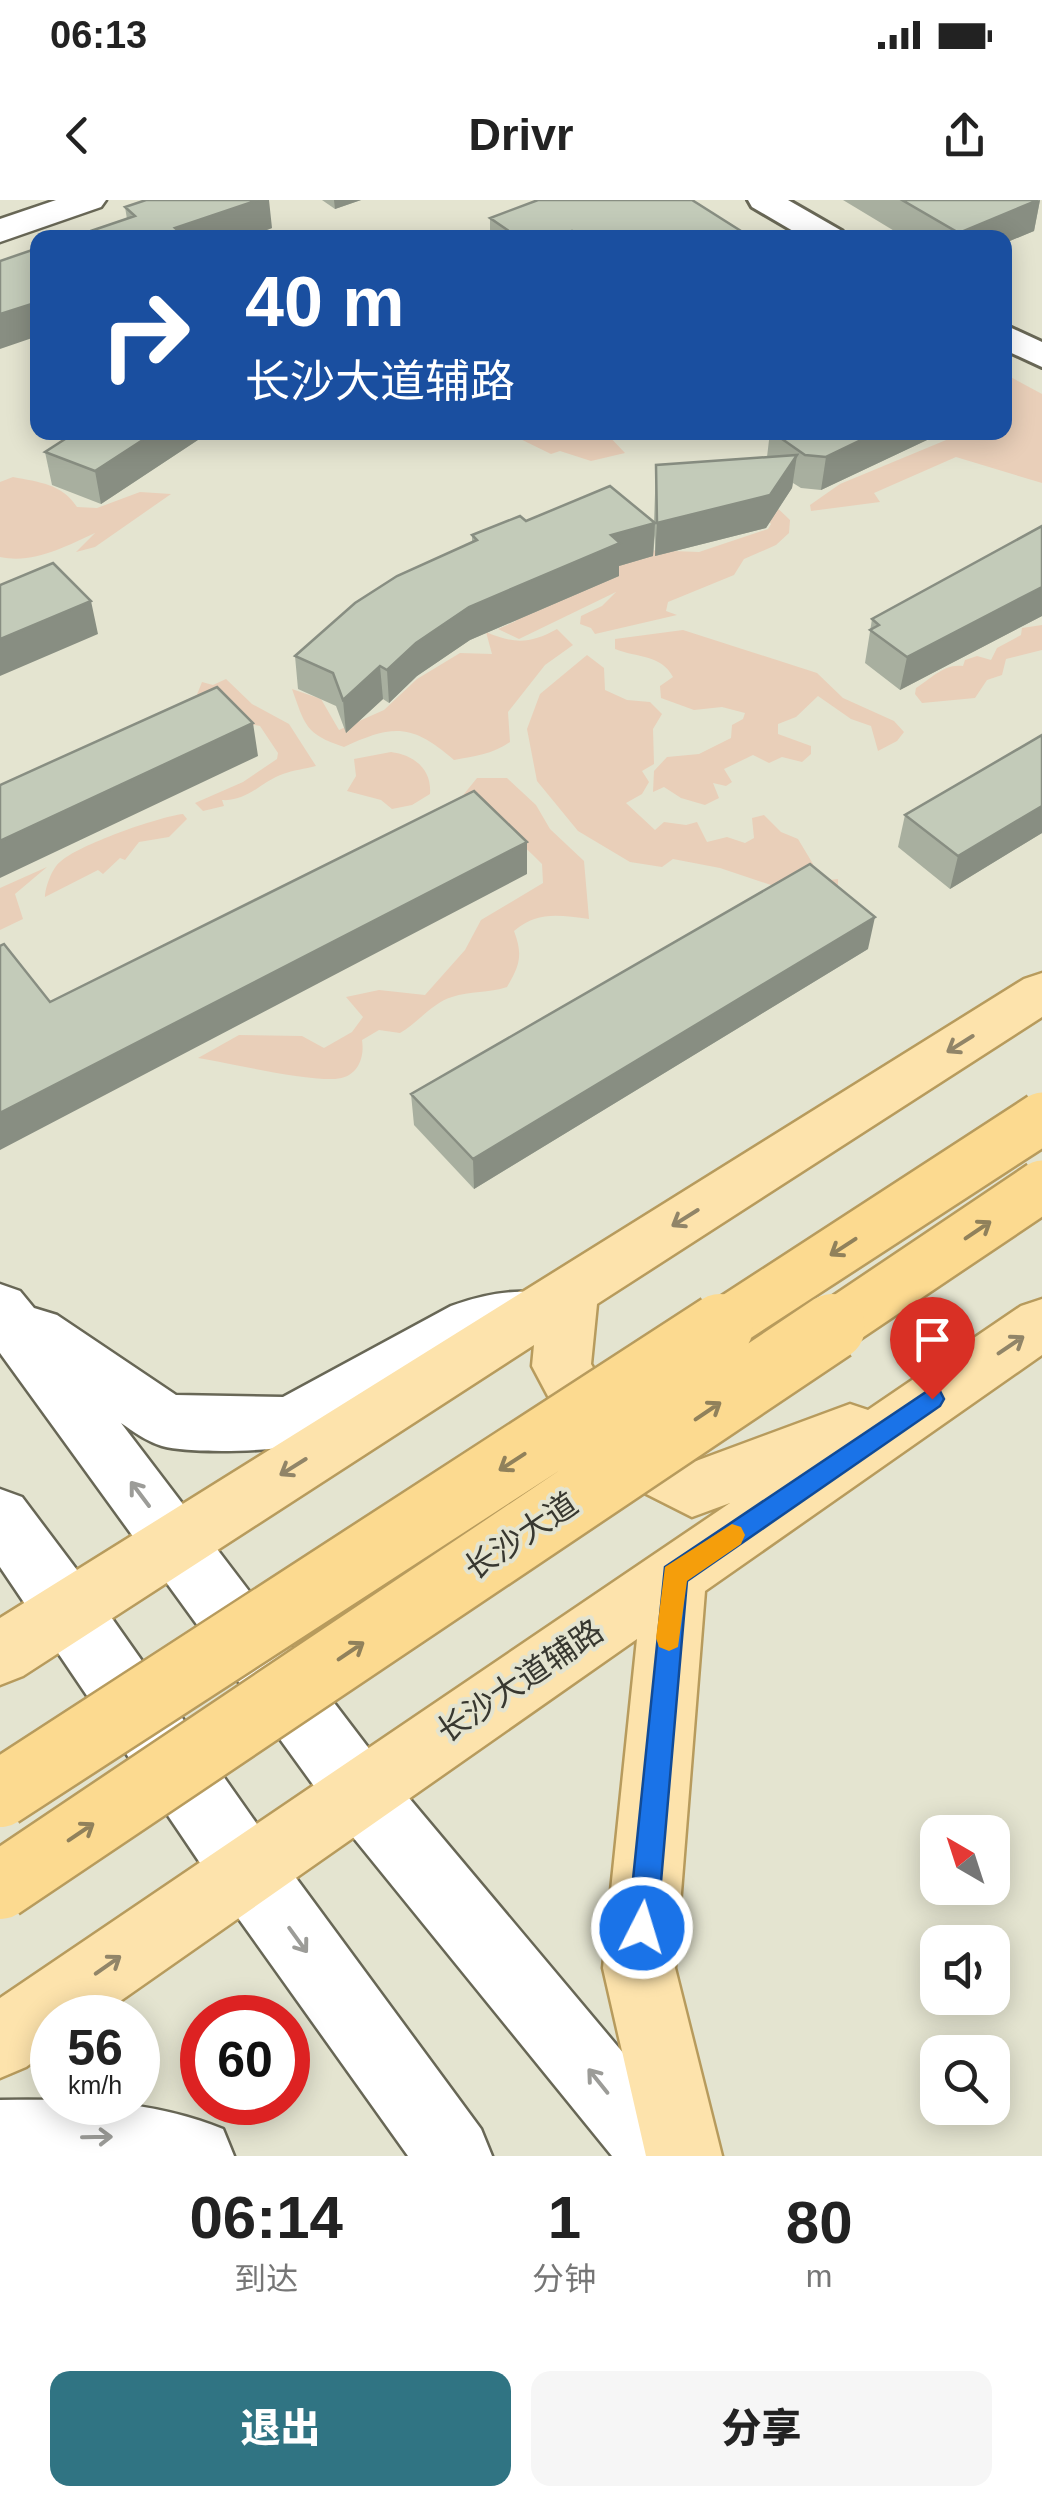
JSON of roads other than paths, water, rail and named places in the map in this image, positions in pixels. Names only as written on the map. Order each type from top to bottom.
[{"type":"highway","name":"长沙大道","points":[[0,1794],[1042,1118]]},
{"type":"highway","name":"长沙大道","points":[[0,1886],[1042,1186]]},
{"type":"main road","points":[[0,230],[89,200]]},
{"type":"main road","points":[[0,1654],[1042,992]]},
{"type":"main road","points":[[0,1308],[166,1421],[290,1424],[472,1323],[552,1302]]},
{"type":"main road","points":[[552,1302],[561,1366],[604,1443],[692,1490],[932,1399]]},
{"type":"main road","points":[[0,1308],[359,1791],[660,2156]]},
{"type":"main road","name":"长沙大道辅路","points":[[0,2041],[1042,1324]]},
{"type":"main road","points":[[0,1517],[246,1869],[454,2156]]},
{"type":"main road","points":[[674,1575],[639,1968],[684,2156]]},
{"type":"main road","points":[[0,2138],[116,2136],[196,2156]]},
{"type":"street","points":[[764,200],[816,230]]},
{"type":"street","points":[[1012,340],[1042,356]]}]
